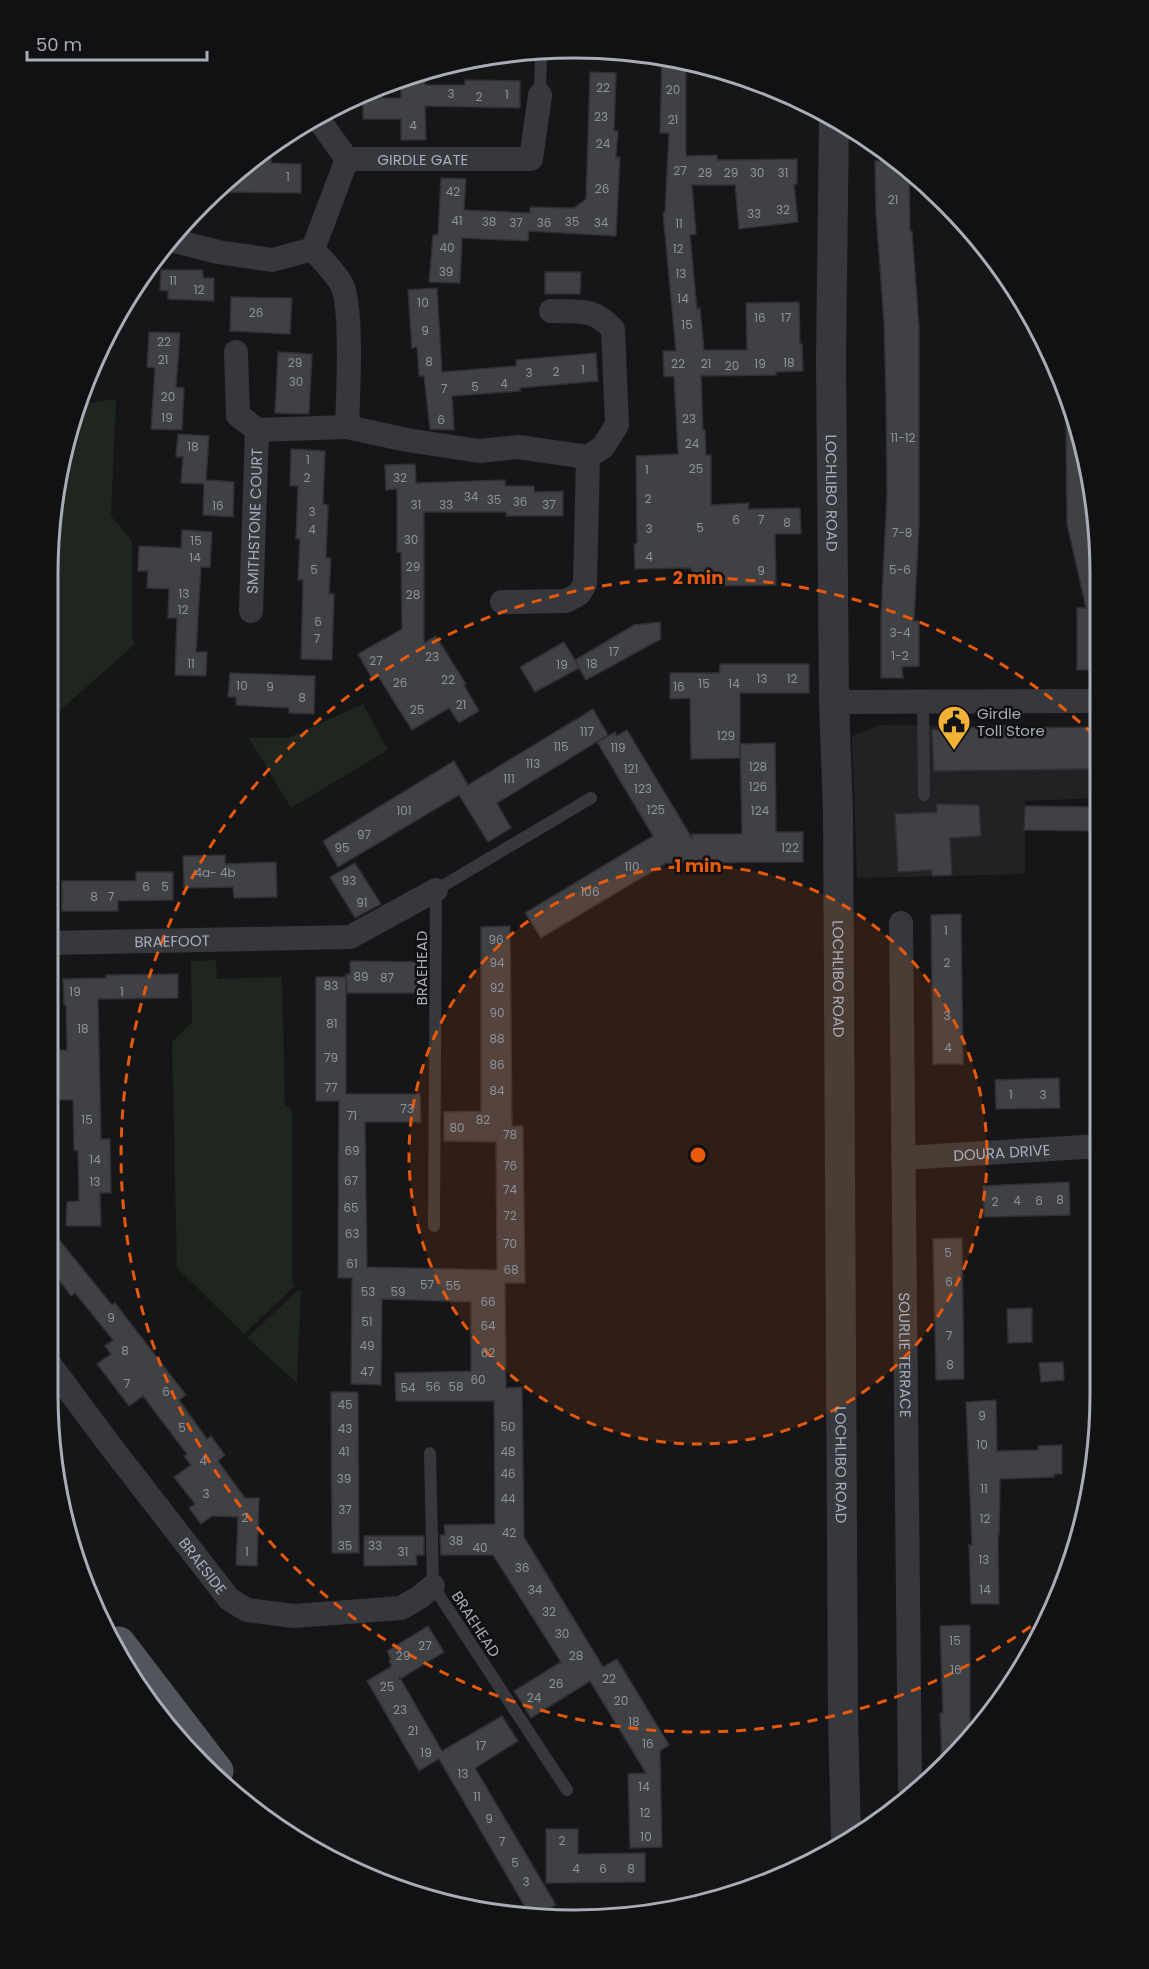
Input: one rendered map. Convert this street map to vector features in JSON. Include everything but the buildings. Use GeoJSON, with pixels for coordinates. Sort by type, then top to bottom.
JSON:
{"type":"FeatureCollection","features":[{"type":"Feature","properties":{"kind":"main road"},"geometry":{"type":"LineString","coordinates":[[138,1669],[195,1743]]}},
{"type":"Feature","properties":{"kind":"street","name":"GIRDLE GATE"},"geometry":{"type":"LineString","coordinates":[[347,159],[531,159],[540,95]]}},
{"type":"Feature","properties":{"kind":"street"},"geometry":{"type":"LineString","coordinates":[[313,249],[347,159],[322,125]]}},
{"type":"Feature","properties":{"kind":"street","name":"LOCHLIBO ROAD"},"geometry":{"type":"LineString","coordinates":[[834,129],[831,359],[834,702],[838,812],[842,1707],[846,1833]]}},
{"type":"Feature","properties":{"kind":"street"},"geometry":{"type":"LineString","coordinates":[[180,242],[218,252],[272,260],[313,249]]}},
{"type":"Feature","properties":{"kind":"street"},"geometry":{"type":"LineString","coordinates":[[313,249],[342,285],[347,312],[346,427]]}},
{"type":"Feature","properties":{"kind":"street"},"geometry":{"type":"LineString","coordinates":[[502,602],[566,601],[579,594],[585,584],[588,457],[603,447],[618,425],[613,329],[603,318],[592,312],[551,311]]}},
{"type":"Feature","properties":{"kind":"street","name":"SMITHSTONE COURT"},"geometry":{"type":"LineString","coordinates":[[236,352],[238,415],[257,430],[346,427],[407,441],[479,451],[518,447],[588,457]]}},
{"type":"Feature","properties":{"kind":"street","name":"SMITHSTONE COURT"},"geometry":{"type":"LineString","coordinates":[[251,611],[257,430]]}},
{"type":"Feature","properties":{"kind":"street"},"geometry":{"type":"LineString","coordinates":[[834,702],[1090,701]]}},
{"type":"Feature","properties":{"kind":"street","name":"BRAEFOOT"},"geometry":{"type":"LineString","coordinates":[[58,943],[350,938],[436,890]]}},
{"type":"Feature","properties":{"kind":"street","name":"SOURLIE TERRACE"},"geometry":{"type":"LineString","coordinates":[[901,923],[910,1786]]}},
{"type":"Feature","properties":{"kind":"street","name":"DOURA DRIVE"},"geometry":{"type":"LineString","coordinates":[[903,1158],[1090,1147]]}},
{"type":"Feature","properties":{"kind":"street","name":"BRAESIDE"},"geometry":{"type":"LineString","coordinates":[[58,1375],[229,1599],[247,1610],[294,1616],[401,1608],[433,1586]]}},
{"type":"Feature","properties":{"kind":"lane"},"geometry":{"type":"LineString","coordinates":[[540,95],[541,60]]}},
{"type":"Feature","properties":{"kind":"lane"},"geometry":{"type":"LineString","coordinates":[[923,702],[924,795]]}},
{"type":"Feature","properties":{"kind":"lane"},"geometry":{"type":"LineString","coordinates":[[436,890],[591,798]]}},
{"type":"Feature","properties":{"kind":"lane","name":"BRAEHEAD"},"geometry":{"type":"LineString","coordinates":[[434,1226],[436,890]]}},
{"type":"Feature","properties":{"kind":"lane","name":"BRAEHEAD"},"geometry":{"type":"LineString","coordinates":[[430,1453],[433,1586],[567,1790]]}},
{"type":"Feature","properties":{"kind":"shaded area"},"geometry":{"type":"Polygon","coordinates":[[[116,399],[111,516],[132,541],[132,637],[135,644],[58,712],[58,574],[63,507],[76,441],[88,403],[116,399]]]}},
{"type":"Feature","properties":{"kind":"shaded area"},"geometry":{"type":"Polygon","coordinates":[[[363,704],[388,750],[291,808],[249,738],[288,738],[363,704]]]}},
{"type":"Feature","properties":{"kind":"shaded area"},"geometry":{"type":"Polygon","coordinates":[[[880,725],[1090,727],[1090,798],[1025,801],[1025,874],[857,878],[852,736],[880,725]]]}},
{"type":"Feature","properties":{"kind":"shaded area"},"geometry":{"type":"Polygon","coordinates":[[[216,960],[217,979],[282,977],[285,1104],[292,1111],[292,1282],[295,1286],[244,1334],[177,1268],[172,1042],[192,1022],[191,961],[216,960]]]}},
{"type":"Feature","properties":{"kind":"shaded area"},"geometry":{"type":"Polygon","coordinates":[[[298,1290],[301,1292],[297,1383],[247,1338],[298,1290]]]}},
{"type":"Feature","properties":{"kind":"place","name":"Girdle Toll Store"},"geometry":{"type":"Point","coordinates":[954,751]}}]}
